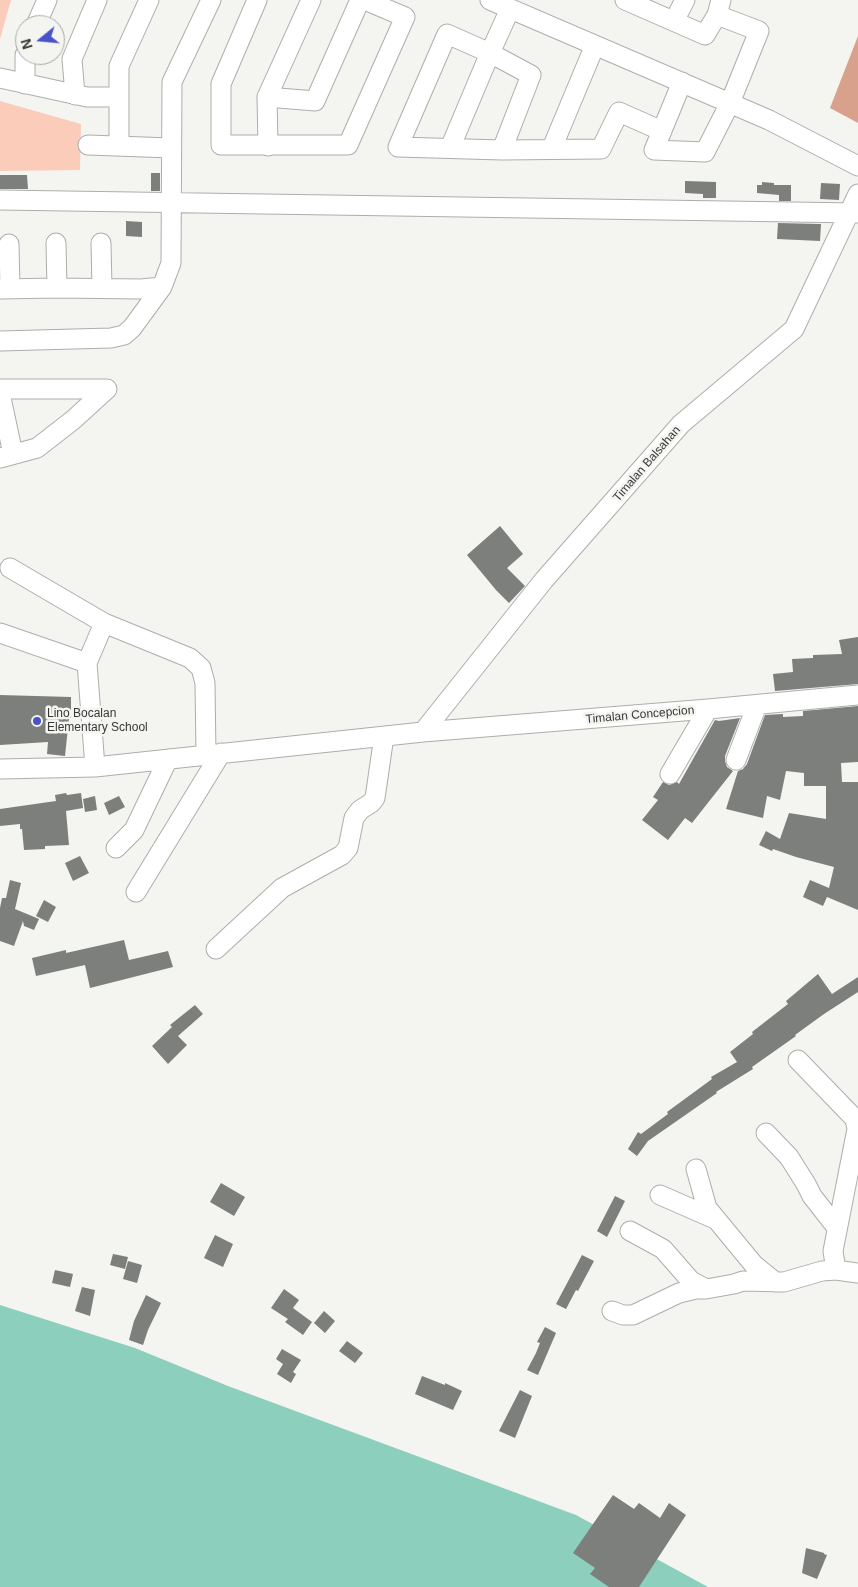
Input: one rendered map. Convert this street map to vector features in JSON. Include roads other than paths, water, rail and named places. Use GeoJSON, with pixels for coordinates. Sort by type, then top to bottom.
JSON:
{"type":"FeatureCollection","features":[{"type":"Feature","properties":{"kind":"street"},"geometry":{"type":"LineString","coordinates":[[40,15],[47,0]]}},
{"type":"Feature","properties":{"kind":"street"},"geometry":{"type":"LineString","coordinates":[[75,94],[72,59],[97,0]]}},
{"type":"Feature","properties":{"kind":"street"},"geometry":{"type":"LineString","coordinates":[[119,145],[120,66],[150,0]]}},
{"type":"Feature","properties":{"kind":"street"},"geometry":{"type":"LineString","coordinates":[[0,341],[111,338],[124,335],[132,328],[162,287],[171,263],[172,82],[211,0]]}},
{"type":"Feature","properties":{"kind":"street"},"geometry":{"type":"LineString","coordinates":[[257,0],[221,84],[221,145],[348,145],[405,17],[365,0]]}},
{"type":"Feature","properties":{"kind":"street"},"geometry":{"type":"LineString","coordinates":[[268,146],[267,98],[311,0]]}},
{"type":"Feature","properties":{"kind":"street"},"geometry":{"type":"LineString","coordinates":[[267,98],[315,101],[360,0]]}},
{"type":"Feature","properties":{"kind":"street"},"geometry":{"type":"LineString","coordinates":[[490,0],[769,120],[858,166]]}},
{"type":"Feature","properties":{"kind":"street"},"geometry":{"type":"LineString","coordinates":[[674,21],[685,0]]}},
{"type":"Feature","properties":{"kind":"street"},"geometry":{"type":"LineString","coordinates":[[630,1],[705,35],[719,7],[759,31],[730,103],[705,152],[654,150],[682,82]]}},
{"type":"Feature","properties":{"kind":"street"},"geometry":{"type":"LineString","coordinates":[[450,148],[510,9]]}},
{"type":"Feature","properties":{"kind":"street"},"geometry":{"type":"LineString","coordinates":[[502,150],[531,75],[490,53],[447,34],[398,147],[502,150],[601,149],[619,112],[662,131]]}},
{"type":"Feature","properties":{"kind":"street"},"geometry":{"type":"LineString","coordinates":[[552,148],[595,45]]}},
{"type":"Feature","properties":{"kind":"street"},"geometry":{"type":"LineString","coordinates":[[25,65],[25,84]]}},
{"type":"Feature","properties":{"kind":"street"},"geometry":{"type":"LineString","coordinates":[[0,78],[87,97],[119,97]]}},
{"type":"Feature","properties":{"kind":"street"},"geometry":{"type":"LineString","coordinates":[[88,145],[171,148]]}},
{"type":"Feature","properties":{"kind":"street","name":"Timalan Balsahan"},"geometry":{"type":"LineString","coordinates":[[423,732],[544,580],[681,424],[794,329],[854,213],[858,194]]}},
{"type":"Feature","properties":{"kind":"street"},"geometry":{"type":"LineString","coordinates":[[0,200],[171,201],[854,213]]}},
{"type":"Feature","properties":{"kind":"street"},"geometry":{"type":"LineString","coordinates":[[56,243],[57,288]]}},
{"type":"Feature","properties":{"kind":"street"},"geometry":{"type":"LineString","coordinates":[[101,243],[102,288]]}},
{"type":"Feature","properties":{"kind":"street"},"geometry":{"type":"LineString","coordinates":[[9,244],[5,289],[141,289],[162,287]]}},
{"type":"Feature","properties":{"kind":"street"},"geometry":{"type":"LineString","coordinates":[[0,389],[107,389],[73,420],[37,448],[6,456],[0,394]]}},
{"type":"Feature","properties":{"kind":"street"},"geometry":{"type":"LineString","coordinates":[[10,568],[104,623],[190,658],[201,668],[205,683],[213,754],[136,892]]}},
{"type":"Feature","properties":{"kind":"street"},"geometry":{"type":"LineString","coordinates":[[96,767],[87,663],[104,623]]}},
{"type":"Feature","properties":{"kind":"street"},"geometry":{"type":"LineString","coordinates":[[0,633],[87,663]]}},
{"type":"Feature","properties":{"kind":"street","name":"Timalan Concepcion"},"geometry":{"type":"LineString","coordinates":[[0,769],[96,767],[423,732],[858,695]]}},
{"type":"Feature","properties":{"kind":"street"},"geometry":{"type":"LineString","coordinates":[[736,760],[757,705]]}},
{"type":"Feature","properties":{"kind":"street"},"geometry":{"type":"LineString","coordinates":[[670,774],[708,709]]}},
{"type":"Feature","properties":{"kind":"street"},"geometry":{"type":"LineString","coordinates":[[216,949],[282,888],[342,854],[348,848],[354,818],[360,810],[375,798],[384,736]]}},
{"type":"Feature","properties":{"kind":"street"},"geometry":{"type":"LineString","coordinates":[[116,848],[134,830],[168,758]]}},
{"type":"Feature","properties":{"kind":"street"},"geometry":{"type":"LineString","coordinates":[[798,1060],[855,1119],[858,1129],[833,1251],[836,1270]]}},
{"type":"Feature","properties":{"kind":"street"},"geometry":{"type":"LineString","coordinates":[[766,1134],[789,1156],[812,1196],[837,1228]]}},
{"type":"Feature","properties":{"kind":"street"},"geometry":{"type":"LineString","coordinates":[[696,1168],[705,1203],[715,1219],[754,1265],[775,1282]]}},
{"type":"Feature","properties":{"kind":"street"},"geometry":{"type":"LineString","coordinates":[[660,1195],[715,1219]]}},
{"type":"Feature","properties":{"kind":"street"},"geometry":{"type":"LineString","coordinates":[[630,1231],[663,1249],[692,1281],[706,1289]]}},
{"type":"Feature","properties":{"kind":"street"},"geometry":{"type":"LineString","coordinates":[[612,1311],[623,1315],[633,1315],[679,1293],[743,1281],[784,1282],[822,1271],[858,1272]]}},
{"type":"Feature","properties":{"kind":"place","name":"Lino Bocalan Elementary School"},"geometry":{"type":"Point","coordinates":[37,721]}}]}
